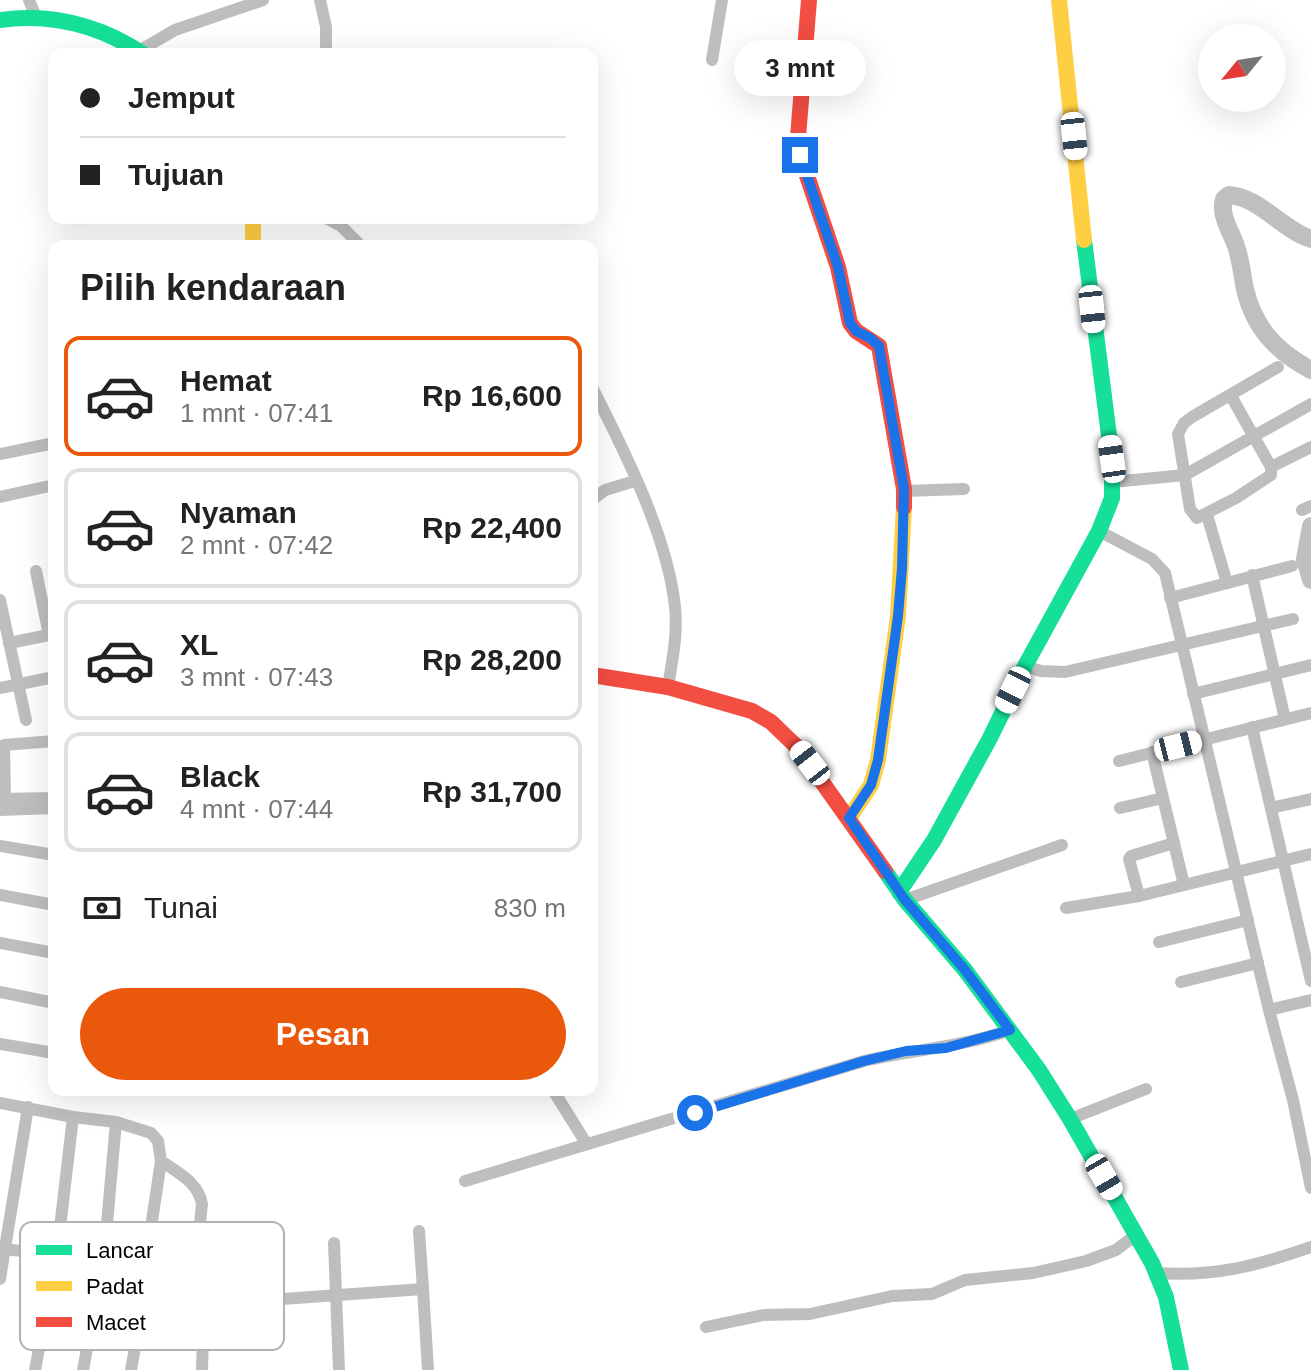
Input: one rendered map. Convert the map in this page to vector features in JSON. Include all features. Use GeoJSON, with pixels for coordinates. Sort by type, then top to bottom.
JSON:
{"type":"FeatureCollection","features":[{"type":"Feature","properties":{"kind":"street"},"geometry":{"type":"LineString","coordinates":[[29,0],[36,17]]}},
{"type":"Feature","properties":{"kind":"street"},"geometry":{"type":"LineString","coordinates":[[320,0],[326,27],[326,48]]}},
{"type":"Feature","properties":{"kind":"street"},"geometry":{"type":"LineString","coordinates":[[712,60],[722,0]]}},
{"type":"Feature","properties":{"kind":"street"},"geometry":{"type":"LineString","coordinates":[[809,0],[798,137],[800,155],[838,267],[850,323],[856,331],[879,346],[904,491],[898,616],[878,760],[871,785],[849,818]]}},
{"type":"Feature","properties":{"kind":"street"},"geometry":{"type":"LineString","coordinates":[[902,896],[990,738],[1025,666],[1099,531],[1112,498],[1113,482],[1059,0]]}},
{"type":"Feature","properties":{"kind":"street"},"geometry":{"type":"LineString","coordinates":[[147,48],[175,30],[255,2]]}},
{"type":"Feature","properties":{"kind":"street"},"geometry":{"type":"LineString","coordinates":[[0,20],[36,17],[69,22],[105,33],[133,48]]}},
{"type":"Feature","properties":{"kind":"street"},"geometry":{"type":"LineString","coordinates":[[344,224],[356,240]]}},
{"type":"Feature","properties":{"kind":"street"},"geometry":{"type":"LineString","coordinates":[[1231,396],[1271,467],[1269,478],[1200,519],[1192,513],[1178,434],[1180,427],[1278,367]]}},
{"type":"Feature","properties":{"kind":"street"},"geometry":{"type":"LineString","coordinates":[[598,400],[660,545],[675,607],[676,637],[668,687]]}},
{"type":"Feature","properties":{"kind":"street"},"geometry":{"type":"LineString","coordinates":[[1113,482],[1185,475],[1311,404]]}},
{"type":"Feature","properties":{"kind":"street"},"geometry":{"type":"LineString","coordinates":[[0,454],[48,444]]}},
{"type":"Feature","properties":{"kind":"street"},"geometry":{"type":"LineString","coordinates":[[1271,467],[1311,447]]}},
{"type":"Feature","properties":{"kind":"street"},"geometry":{"type":"LineString","coordinates":[[598,495],[605,490],[635,481]]}},
{"type":"Feature","properties":{"kind":"street"},"geometry":{"type":"LineString","coordinates":[[0,497],[48,486]]}},
{"type":"Feature","properties":{"kind":"street"},"geometry":{"type":"LineString","coordinates":[[904,491],[964,489]]}},
{"type":"Feature","properties":{"kind":"street"},"geometry":{"type":"LineString","coordinates":[[1207,515],[1227,583]]}},
{"type":"Feature","properties":{"kind":"street"},"geometry":{"type":"LineString","coordinates":[[1099,531],[1142,552],[1160,565],[1165,573],[1293,1100],[1311,1188]]}},
{"type":"Feature","properties":{"kind":"street"},"geometry":{"type":"LineString","coordinates":[[1170,598],[1292,566]]}},
{"type":"Feature","properties":{"kind":"street"},"geometry":{"type":"LineString","coordinates":[[36,571],[48,619]]}},
{"type":"Feature","properties":{"kind":"street"},"geometry":{"type":"LineString","coordinates":[[1252,575],[1285,719]]}},
{"type":"Feature","properties":{"kind":"street"},"geometry":{"type":"LineString","coordinates":[[0,600],[26,720]]}},
{"type":"Feature","properties":{"kind":"street"},"geometry":{"type":"LineString","coordinates":[[1025,666],[1041,671],[1065,672],[1293,619]]}},
{"type":"Feature","properties":{"kind":"street"},"geometry":{"type":"LineString","coordinates":[[9,643],[48,636]]}},
{"type":"Feature","properties":{"kind":"street"},"geometry":{"type":"LineString","coordinates":[[1193,694],[1311,665]]}},
{"type":"Feature","properties":{"kind":"street"},"geometry":{"type":"LineString","coordinates":[[598,676],[668,687],[752,711],[771,722],[798,748],[902,896],[965,970],[1004,1032],[1039,1070],[1070,1119],[1134,1240],[1156,1273],[1166,1297],[1181,1370]]}},
{"type":"Feature","properties":{"kind":"street"},"geometry":{"type":"LineString","coordinates":[[0,688],[48,678]]}},
{"type":"Feature","properties":{"kind":"street"},"geometry":{"type":"LineString","coordinates":[[1119,761],[1311,713]]}},
{"type":"Feature","properties":{"kind":"street"},"geometry":{"type":"LineString","coordinates":[[1252,727],[1311,981]]}},
{"type":"Feature","properties":{"kind":"street"},"geometry":{"type":"LineString","coordinates":[[2,802],[4,745],[48,741]]}},
{"type":"Feature","properties":{"kind":"street"},"geometry":{"type":"LineString","coordinates":[[1152,752],[1184,885]]}},
{"type":"Feature","properties":{"kind":"street"},"geometry":{"type":"LineString","coordinates":[[2,802],[48,798]]}},
{"type":"Feature","properties":{"kind":"street"},"geometry":{"type":"LineString","coordinates":[[1120,808],[1163,798]]}},
{"type":"Feature","properties":{"kind":"street"},"geometry":{"type":"LineString","coordinates":[[1271,808],[1311,799]]}},
{"type":"Feature","properties":{"kind":"street"},"geometry":{"type":"LineString","coordinates":[[2,802],[48,807]]}},
{"type":"Feature","properties":{"kind":"street"},"geometry":{"type":"LineString","coordinates":[[1139,896],[1129,859],[1174,843]]}},
{"type":"Feature","properties":{"kind":"street"},"geometry":{"type":"LineString","coordinates":[[902,896],[1062,845]]}},
{"type":"Feature","properties":{"kind":"street"},"geometry":{"type":"LineString","coordinates":[[0,846],[48,854]]}},
{"type":"Feature","properties":{"kind":"street"},"geometry":{"type":"LineString","coordinates":[[1066,908],[1139,896],[1311,854]]}},
{"type":"Feature","properties":{"kind":"street"},"geometry":{"type":"LineString","coordinates":[[0,895],[48,904]]}},
{"type":"Feature","properties":{"kind":"street"},"geometry":{"type":"LineString","coordinates":[[1159,942],[1248,920]]}},
{"type":"Feature","properties":{"kind":"street"},"geometry":{"type":"LineString","coordinates":[[0,943],[48,952]]}},
{"type":"Feature","properties":{"kind":"street"},"geometry":{"type":"LineString","coordinates":[[1181,982],[1258,963]]}},
{"type":"Feature","properties":{"kind":"street"},"geometry":{"type":"LineString","coordinates":[[0,992],[48,1002]]}},
{"type":"Feature","properties":{"kind":"street"},"geometry":{"type":"LineString","coordinates":[[1269,1010],[1311,1000]]}},
{"type":"Feature","properties":{"kind":"street"},"geometry":{"type":"LineString","coordinates":[[465,1181],[864,1061],[906,1051],[946,1048],[1004,1032]]}},
{"type":"Feature","properties":{"kind":"street"},"geometry":{"type":"LineString","coordinates":[[0,1044],[48,1052]]}},
{"type":"Feature","properties":{"kind":"street"},"geometry":{"type":"LineString","coordinates":[[1070,1119],[1146,1089]]}},
{"type":"Feature","properties":{"kind":"street"},"geometry":{"type":"LineString","coordinates":[[557,1096],[586,1143]]}},
{"type":"Feature","properties":{"kind":"street"},"geometry":{"type":"LineString","coordinates":[[0,1103],[116,1122],[151,1133],[158,1141],[161,1161],[152,1222]]}},
{"type":"Feature","properties":{"kind":"street"},"geometry":{"type":"LineString","coordinates":[[0,1279],[2,1249],[28,1107]]}},
{"type":"Feature","properties":{"kind":"street"},"geometry":{"type":"LineString","coordinates":[[61,1222],[73,1117]]}},
{"type":"Feature","properties":{"kind":"street"},"geometry":{"type":"LineString","coordinates":[[107,1222],[116,1122]]}},
{"type":"Feature","properties":{"kind":"street"},"geometry":{"type":"LineString","coordinates":[[161,1161],[184,1176],[201,1197],[199,1222]]}},
{"type":"Feature","properties":{"kind":"street"},"geometry":{"type":"LineString","coordinates":[[419,1231],[428,1370]]}},
{"type":"Feature","properties":{"kind":"street"},"geometry":{"type":"LineString","coordinates":[[706,1327],[763,1315],[810,1314],[892,1296],[932,1294],[965,1280],[1033,1273],[1086,1261],[1134,1240]]}},
{"type":"Feature","properties":{"kind":"street"},"geometry":{"type":"LineString","coordinates":[[334,1243],[339,1370]]}},
{"type":"Feature","properties":{"kind":"street"},"geometry":{"type":"LineString","coordinates":[[1156,1273],[1227,1272],[1268,1263],[1311,1247]]}},
{"type":"Feature","properties":{"kind":"street"},"geometry":{"type":"LineString","coordinates":[[284,1301],[423,1289]]}},
{"type":"Feature","properties":{"kind":"street"},"geometry":{"type":"LineString","coordinates":[[35,1370],[39,1350]]}},
{"type":"Feature","properties":{"kind":"street"},"geometry":{"type":"LineString","coordinates":[[83,1370],[87,1350]]}},
{"type":"Feature","properties":{"kind":"street"},"geometry":{"type":"LineString","coordinates":[[131,1370],[135,1350]]}},
{"type":"Feature","properties":{"kind":"street"},"geometry":{"type":"LineString","coordinates":[[202,1370],[203,1350]]}},
{"type":"Feature","properties":{"kind":"waterway"},"geometry":{"type":"LineString","coordinates":[[1311,239],[1290,229],[1251,201],[1229,195],[1224,199],[1224,217],[1238,251],[1254,316],[1278,347],[1311,370]]}},
{"type":"Feature","properties":{"kind":"waterway"},"geometry":{"type":"LineString","coordinates":[[1311,526],[1305,559],[1311,580]]}},
{"type":"Feature","properties":{"kind":"traffic: fast"},"geometry":{"type":"LineString","coordinates":[[0,20],[56,20],[109,35],[133,48]]}},
{"type":"Feature","properties":{"kind":"traffic: fast"},"geometry":{"type":"LineString","coordinates":[[899,892],[934,840],[990,738],[1025,666],[1099,531],[1112,498],[1112,459],[1084,240]]}},
{"type":"Feature","properties":{"kind":"traffic: fast"},"geometry":{"type":"LineString","coordinates":[[885,871],[905,900],[965,970],[1039,1070],[1070,1119],[1152,1263],[1166,1297],[1181,1370]]}},
{"type":"Feature","properties":{"kind":"traffic: slow"},"geometry":{"type":"LineString","coordinates":[[1059,0],[1084,240]]}},
{"type":"Feature","properties":{"kind":"traffic: slow"},"geometry":{"type":"LineString","coordinates":[[253,224],[253,240]]}},
{"type":"Feature","properties":{"kind":"traffic: slow"},"geometry":{"type":"LineString","coordinates":[[849,818],[871,785],[878,760],[898,616],[904,507]]}},
{"type":"Feature","properties":{"kind":"traffic: jam"},"geometry":{"type":"LineString","coordinates":[[809,0],[798,137],[800,155],[838,267],[850,323],[856,331],[879,346],[904,489],[904,507]]}},
{"type":"Feature","properties":{"kind":"traffic: jam"},"geometry":{"type":"LineString","coordinates":[[598,676],[668,687],[752,711],[771,722],[798,748],[885,871]]}},
{"type":"Feature","properties":{"kind":"route"},"geometry":{"type":"LineString","coordinates":[[695,1113],[864,1061],[906,1051],[946,1048],[1010,1030],[965,970],[905,900],[849,818],[865,797],[878,760],[898,616],[904,489],[879,346],[856,331],[850,323],[838,267],[800,155]]}}]}
